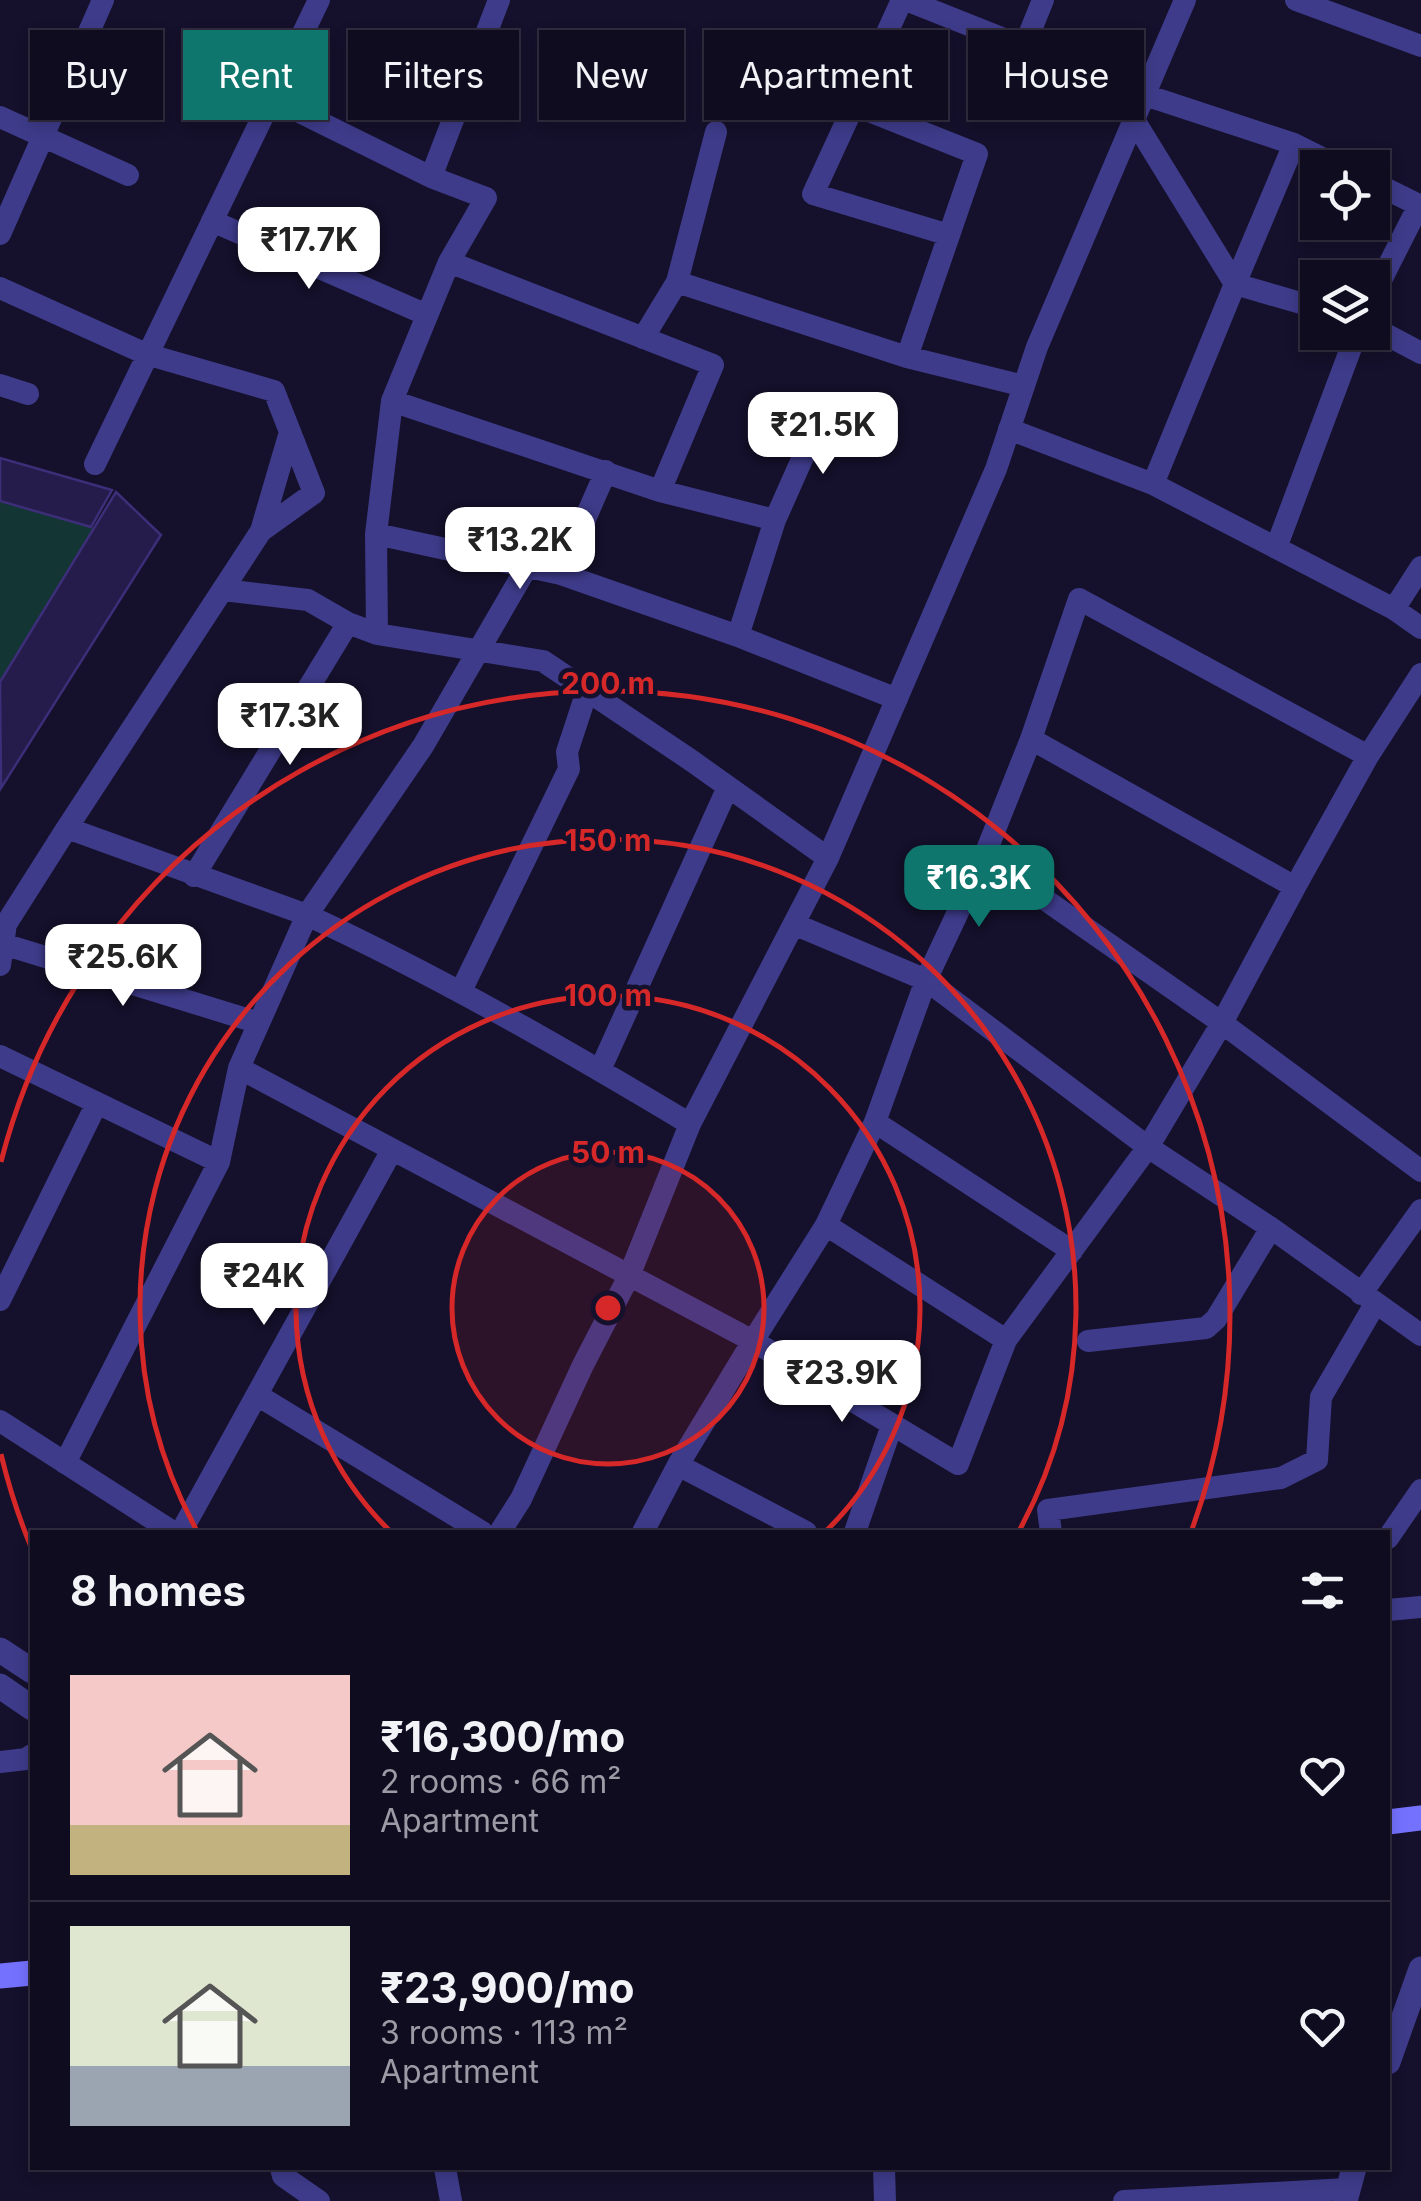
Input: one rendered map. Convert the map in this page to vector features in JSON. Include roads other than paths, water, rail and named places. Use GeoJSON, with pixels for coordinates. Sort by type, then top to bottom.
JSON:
{"type":"FeatureCollection","features":[{"type":"Feature","properties":{"kind":"main road"},"geometry":{"type":"LineString","coordinates":[[1390,1822],[1421,1818]]}},
{"type":"Feature","properties":{"kind":"main road"},"geometry":{"type":"LineString","coordinates":[[0,1976],[30,1973]]}},
{"type":"Feature","properties":{"kind":"street"},"geometry":{"type":"LineString","coordinates":[[0,234],[103,0]]}},
{"type":"Feature","properties":{"kind":"street"},"geometry":{"type":"LineString","coordinates":[[305,30],[319,0]]}},
{"type":"Feature","properties":{"kind":"street"},"geometry":{"type":"LineString","coordinates":[[431,177],[499,0]]}},
{"type":"Feature","properties":{"kind":"street"},"geometry":{"type":"LineString","coordinates":[[890,30],[904,0],[982,30]]}},
{"type":"Feature","properties":{"kind":"street"},"geometry":{"type":"LineString","coordinates":[[1030,30],[1042,0]]}},
{"type":"Feature","properties":{"kind":"street"},"geometry":{"type":"LineString","coordinates":[[1185,0],[1145,94],[1306,150]]}},
{"type":"Feature","properties":{"kind":"street"},"geometry":{"type":"LineString","coordinates":[[1296,0],[1358,10],[1421,46]]}},
{"type":"Feature","properties":{"kind":"street"},"geometry":{"type":"LineString","coordinates":[[0,117],[128,175]]}},
{"type":"Feature","properties":{"kind":"street"},"geometry":{"type":"LineString","coordinates":[[95,464],[262,120]]}},
{"type":"Feature","properties":{"kind":"street"},"geometry":{"type":"LineString","coordinates":[[316,120],[431,177],[486,198],[448,262],[392,401],[376,534],[377,634]]}},
{"type":"Feature","properties":{"kind":"street"},"geometry":{"type":"LineString","coordinates":[[847,120],[813,194],[948,235]]}},
{"type":"Feature","properties":{"kind":"street"},"geometry":{"type":"LineString","coordinates":[[892,120],[977,154],[907,357]]}},
{"type":"Feature","properties":{"kind":"street"},"geometry":{"type":"LineString","coordinates":[[1134,120],[1235,284],[1300,303]]}},
{"type":"Feature","properties":{"kind":"street"},"geometry":{"type":"LineString","coordinates":[[501,1530],[521,1499],[629,1276],[690,1124],[828,858],[996,469],[1037,347],[1134,120]]}},
{"type":"Feature","properties":{"kind":"street"},"geometry":{"type":"LineString","coordinates":[[643,338],[676,282],[716,132]]}},
{"type":"Feature","properties":{"kind":"street"},"geometry":{"type":"LineString","coordinates":[[1153,484],[1294,144]]}},
{"type":"Feature","properties":{"kind":"street"},"geometry":{"type":"LineString","coordinates":[[1390,191],[1420,205],[1390,263]]}},
{"type":"Feature","properties":{"kind":"street"},"geometry":{"type":"LineString","coordinates":[[212,221],[427,315]]}},
{"type":"Feature","properties":{"kind":"street"},"geometry":{"type":"LineString","coordinates":[[448,262],[712,364],[660,491]]}},
{"type":"Feature","properties":{"kind":"street"},"geometry":{"type":"LineString","coordinates":[[676,282],[907,357],[1024,386]]}},
{"type":"Feature","properties":{"kind":"street"},"geometry":{"type":"LineString","coordinates":[[0,288],[146,354],[274,391],[314,494],[261,531]]}},
{"type":"Feature","properties":{"kind":"street"},"geometry":{"type":"LineString","coordinates":[[1390,336],[1421,353]]}},
{"type":"Feature","properties":{"kind":"street"},"geometry":{"type":"LineString","coordinates":[[1276,548],[1350,350]]}},
{"type":"Feature","properties":{"kind":"street"},"geometry":{"type":"LineString","coordinates":[[0,385],[28,394]]}},
{"type":"Feature","properties":{"kind":"street"},"geometry":{"type":"LineString","coordinates":[[392,401],[660,491],[775,520]]}},
{"type":"Feature","properties":{"kind":"street"},"geometry":{"type":"LineString","coordinates":[[738,636],[775,520],[823,412]]}},
{"type":"Feature","properties":{"kind":"street"},"geometry":{"type":"LineString","coordinates":[[1009,430],[1153,484],[1394,609],[1421,628]]}},
{"type":"Feature","properties":{"kind":"street"},"geometry":{"type":"LineString","coordinates":[[259,1023],[2,955],[6,924],[261,531],[290,432]]}},
{"type":"Feature","properties":{"kind":"street"},"geometry":{"type":"LineString","coordinates":[[561,574],[606,471]]}},
{"type":"Feature","properties":{"kind":"street"},"geometry":{"type":"LineString","coordinates":[[376,534],[561,574],[738,636],[897,699]]}},
{"type":"Feature","properties":{"kind":"street"},"geometry":{"type":"LineString","coordinates":[[65,1463],[218,1162],[239,1068],[308,915],[423,746],[527,567]]}},
{"type":"Feature","properties":{"kind":"street"},"geometry":{"type":"LineString","coordinates":[[1394,609],[1421,568]]}},
{"type":"Feature","properties":{"kind":"street"},"geometry":{"type":"LineString","coordinates":[[223,590],[308,600],[377,634],[543,661],[828,858]]}},
{"type":"Feature","properties":{"kind":"street"},"geometry":{"type":"LineString","coordinates":[[644,1530],[678,1464],[826,1225],[876,1122],[926,980],[984,857],[1031,740],[1079,599],[1368,756]]}},
{"type":"Feature","properties":{"kind":"street"},"geometry":{"type":"LineString","coordinates":[[194,876],[348,623]]}},
{"type":"Feature","properties":{"kind":"street"},"geometry":{"type":"LineString","coordinates":[[239,1068],[753,1342],[958,1464],[1006,1340],[1148,1147],[1222,1023],[1368,756],[1421,674]]}},
{"type":"Feature","properties":{"kind":"street"},"geometry":{"type":"LineString","coordinates":[[461,991],[569,769],[566,752],[587,691]]}},
{"type":"Feature","properties":{"kind":"street"},"geometry":{"type":"LineString","coordinates":[[1031,740],[1295,887]]}},
{"type":"Feature","properties":{"kind":"street"},"geometry":{"type":"LineString","coordinates":[[600,1070],[728,787]]}},
{"type":"Feature","properties":{"kind":"street"},"geometry":{"type":"LineString","coordinates":[[67,828],[308,915],[461,991],[690,1124]]}},
{"type":"Feature","properties":{"kind":"street"},"geometry":{"type":"LineString","coordinates":[[984,857],[1222,1023],[1421,1171]]}},
{"type":"Feature","properties":{"kind":"street"},"geometry":{"type":"LineString","coordinates":[[794,924],[926,980],[1148,1147],[1421,1336]]}},
{"type":"Feature","properties":{"kind":"street"},"geometry":{"type":"LineString","coordinates":[[0,1056],[218,1162]]}},
{"type":"Feature","properties":{"kind":"street"},"geometry":{"type":"LineString","coordinates":[[0,1300],[97,1103]]}},
{"type":"Feature","properties":{"kind":"street"},"geometry":{"type":"LineString","coordinates":[[876,1122],[1072,1251]]}},
{"type":"Feature","properties":{"kind":"street"},"geometry":{"type":"LineString","coordinates":[[182,1530],[392,1150]]}},
{"type":"Feature","properties":{"kind":"street"},"geometry":{"type":"LineString","coordinates":[[1051,1530],[1048,1510],[1281,1478],[1317,1460],[1321,1397],[1368,1299],[1421,1210]]}},
{"type":"Feature","properties":{"kind":"street"},"geometry":{"type":"LineString","coordinates":[[826,1225],[1006,1340]]}},
{"type":"Feature","properties":{"kind":"street"},"geometry":{"type":"LineString","coordinates":[[1088,1341],[1206,1328],[1216,1319],[1270,1228]]}},
{"type":"Feature","properties":{"kind":"street"},"geometry":{"type":"LineString","coordinates":[[257,1395],[479,1530]]}},
{"type":"Feature","properties":{"kind":"street"},"geometry":{"type":"LineString","coordinates":[[0,1421],[169,1530]]}},
{"type":"Feature","properties":{"kind":"street"},"geometry":{"type":"LineString","coordinates":[[855,1530],[892,1425]]}},
{"type":"Feature","properties":{"kind":"street"},"geometry":{"type":"LineString","coordinates":[[678,1464],[802,1530]]}},
{"type":"Feature","properties":{"kind":"street"},"geometry":{"type":"LineString","coordinates":[[1390,1535],[1421,1490]]}},
{"type":"Feature","properties":{"kind":"street"},"geometry":{"type":"LineString","coordinates":[[1390,1610],[1421,1607]]}},
{"type":"Feature","properties":{"kind":"street"},"geometry":{"type":"LineString","coordinates":[[0,1650],[30,1670]]}},
{"type":"Feature","properties":{"kind":"street"},"geometry":{"type":"LineString","coordinates":[[0,1686],[30,1707]]}},
{"type":"Feature","properties":{"kind":"street"},"geometry":{"type":"LineString","coordinates":[[0,1762],[30,1756]]}},
{"type":"Feature","properties":{"kind":"street"},"geometry":{"type":"LineString","coordinates":[[1394,2025],[1421,1970]]}},
{"type":"Feature","properties":{"kind":"street"},"geometry":{"type":"LineString","coordinates":[[282,2170],[283,2176],[318,2201]]}},
{"type":"Feature","properties":{"kind":"street"},"geometry":{"type":"LineString","coordinates":[[445,2170],[452,2201]]}},
{"type":"Feature","properties":{"kind":"street"},"geometry":{"type":"LineString","coordinates":[[884,2170],[885,2201]]}},
{"type":"Feature","properties":{"kind":"street"},"geometry":{"type":"LineString","coordinates":[[1124,2201],[1348,2186]]}}]}
